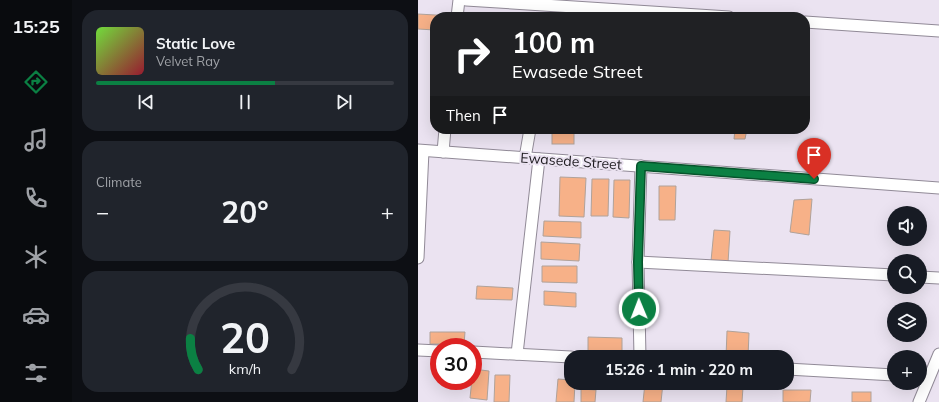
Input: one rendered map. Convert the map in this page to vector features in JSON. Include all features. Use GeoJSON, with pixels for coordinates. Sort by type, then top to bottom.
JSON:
{"type":"FeatureCollection","features":[{"type":"Feature","properties":{"kind":"street"},"geometry":{"type":"LineString","coordinates":[[458,12],[459,0]]}},
{"type":"Feature","properties":{"kind":"street"},"geometry":{"type":"LineString","coordinates":[[466,0],[654,12]]}},
{"type":"Feature","properties":{"kind":"street"},"geometry":{"type":"LineString","coordinates":[[810,22],[939,31]]}},
{"type":"Feature","properties":{"kind":"street"},"geometry":{"type":"LineString","coordinates":[[443,152],[445,134]]}},
{"type":"Feature","properties":{"kind":"street"},"geometry":{"type":"LineString","coordinates":[[525,158],[529,134]]}},
{"type":"Feature","properties":{"kind":"street"},"geometry":{"type":"LineString","coordinates":[[418,258],[421,151]]}},
{"type":"Feature","properties":{"kind":"street","name":"Ewasede Street"},"geometry":{"type":"LineString","coordinates":[[421,151],[939,188]]}},
{"type":"Feature","properties":{"kind":"street"},"geometry":{"type":"LineString","coordinates":[[517,354],[539,159]]}},
{"type":"Feature","properties":{"kind":"street"},"geometry":{"type":"LineString","coordinates":[[640,350],[638,262],[641,166]]}},
{"type":"Feature","properties":{"kind":"street"},"geometry":{"type":"LineString","coordinates":[[638,262],[887,276]]}},
{"type":"Feature","properties":{"kind":"street"},"geometry":{"type":"LineString","coordinates":[[927,277],[939,278]]}},
{"type":"Feature","properties":{"kind":"street"},"geometry":{"type":"LineString","coordinates":[[418,350],[430,351]]}},
{"type":"Feature","properties":{"kind":"street"},"geometry":{"type":"LineString","coordinates":[[482,352],[564,357]]}},
{"type":"Feature","properties":{"kind":"street"},"geometry":{"type":"LineString","coordinates":[[927,374],[939,354]]}},
{"type":"Feature","properties":{"kind":"street"},"geometry":{"type":"LineString","coordinates":[[794,369],[887,375]]}},
{"type":"Feature","properties":{"kind":"street"},"geometry":{"type":"LineString","coordinates":[[919,402],[922,390]]}},
{"type":"Feature","properties":{"kind":"building"},"geometry":{"type":"Polygon","coordinates":[[[418,14],[430,15],[430,30],[418,29],[418,14]]]}},
{"type":"Feature","properties":{"kind":"building"},"geometry":{"type":"Polygon","coordinates":[[[552,134],[574,134],[574,144],[552,144],[552,134]]]}},
{"type":"Feature","properties":{"kind":"building"},"geometry":{"type":"Polygon","coordinates":[[[734,134],[746,134],[745,139],[734,139],[734,134]]]}},
{"type":"Feature","properties":{"kind":"building"},"geometry":{"type":"Polygon","coordinates":[[[560,177],[586,178],[584,217],[559,216],[560,177]]]}},
{"type":"Feature","properties":{"kind":"building"},"geometry":{"type":"Polygon","coordinates":[[[592,179],[609,179],[608,216],[591,216],[592,179]]]}},
{"type":"Feature","properties":{"kind":"building"},"geometry":{"type":"Polygon","coordinates":[[[614,180],[630,180],[629,218],[613,217],[614,180]]]}},
{"type":"Feature","properties":{"kind":"building"},"geometry":{"type":"Polygon","coordinates":[[[659,186],[676,186],[675,220],[659,220],[659,186]]]}},
{"type":"Feature","properties":{"kind":"building"},"geometry":{"type":"Polygon","coordinates":[[[812,199],[809,235],[790,232],[794,200],[812,199]]]}},
{"type":"Feature","properties":{"kind":"building"},"geometry":{"type":"Polygon","coordinates":[[[544,221],[581,222],[581,238],[543,236],[544,221]]]}},
{"type":"Feature","properties":{"kind":"building"},"geometry":{"type":"Polygon","coordinates":[[[714,230],[730,231],[728,263],[711,261],[714,230]]]}},
{"type":"Feature","properties":{"kind":"building"},"geometry":{"type":"Polygon","coordinates":[[[541,242],[580,244],[579,261],[541,259],[541,242]]]}},
{"type":"Feature","properties":{"kind":"building"},"geometry":{"type":"Polygon","coordinates":[[[542,266],[577,266],[577,283],[542,282],[542,266]]]}},
{"type":"Feature","properties":{"kind":"building"},"geometry":{"type":"Polygon","coordinates":[[[477,286],[513,288],[512,300],[476,299],[477,286]]]}},
{"type":"Feature","properties":{"kind":"building"},"geometry":{"type":"Polygon","coordinates":[[[544,291],[576,293],[576,307],[544,305],[544,291]]]}},
{"type":"Feature","properties":{"kind":"building"},"geometry":{"type":"Polygon","coordinates":[[[727,331],[749,333],[748,350],[726,350],[727,331]]]}},
{"type":"Feature","properties":{"kind":"building"},"geometry":{"type":"Polygon","coordinates":[[[430,332],[465,332],[464,338],[430,338],[430,332]]]}},
{"type":"Feature","properties":{"kind":"building"},"geometry":{"type":"Polygon","coordinates":[[[588,337],[622,338],[622,350],[588,350],[588,337]]]}},
{"type":"Feature","properties":{"kind":"building"},"geometry":{"type":"Polygon","coordinates":[[[482,370],[489,371],[487,400],[470,398],[471,390],[482,390],[482,370]]]}},
{"type":"Feature","properties":{"kind":"building"},"geometry":{"type":"Polygon","coordinates":[[[495,375],[510,375],[509,402],[494,402],[495,375]]]}},
{"type":"Feature","properties":{"kind":"building"},"geometry":{"type":"Polygon","coordinates":[[[558,379],[564,379],[564,390],[575,390],[574,402],[556,402],[558,379]]]}},
{"type":"Feature","properties":{"kind":"building"},"geometry":{"type":"Polygon","coordinates":[[[581,390],[596,390],[595,402],[581,402],[581,390]]]}},
{"type":"Feature","properties":{"kind":"building"},"geometry":{"type":"Polygon","coordinates":[[[644,390],[662,390],[661,402],[643,402],[644,390]]]}},
{"type":"Feature","properties":{"kind":"building"},"geometry":{"type":"Polygon","coordinates":[[[727,390],[743,390],[742,402],[726,402],[727,390]]]}},
{"type":"Feature","properties":{"kind":"building"},"geometry":{"type":"Polygon","coordinates":[[[783,390],[811,390],[810,402],[783,402],[783,390]]]}},
{"type":"Feature","properties":{"kind":"building"},"geometry":{"type":"Polygon","coordinates":[[[852,392],[871,392],[871,402],[852,402],[852,392]]]}},
{"type":"Feature","properties":{"kind":"route"},"geometry":{"type":"LineString","coordinates":[[639,309],[638,262],[641,166],[814,179]]}}]}
